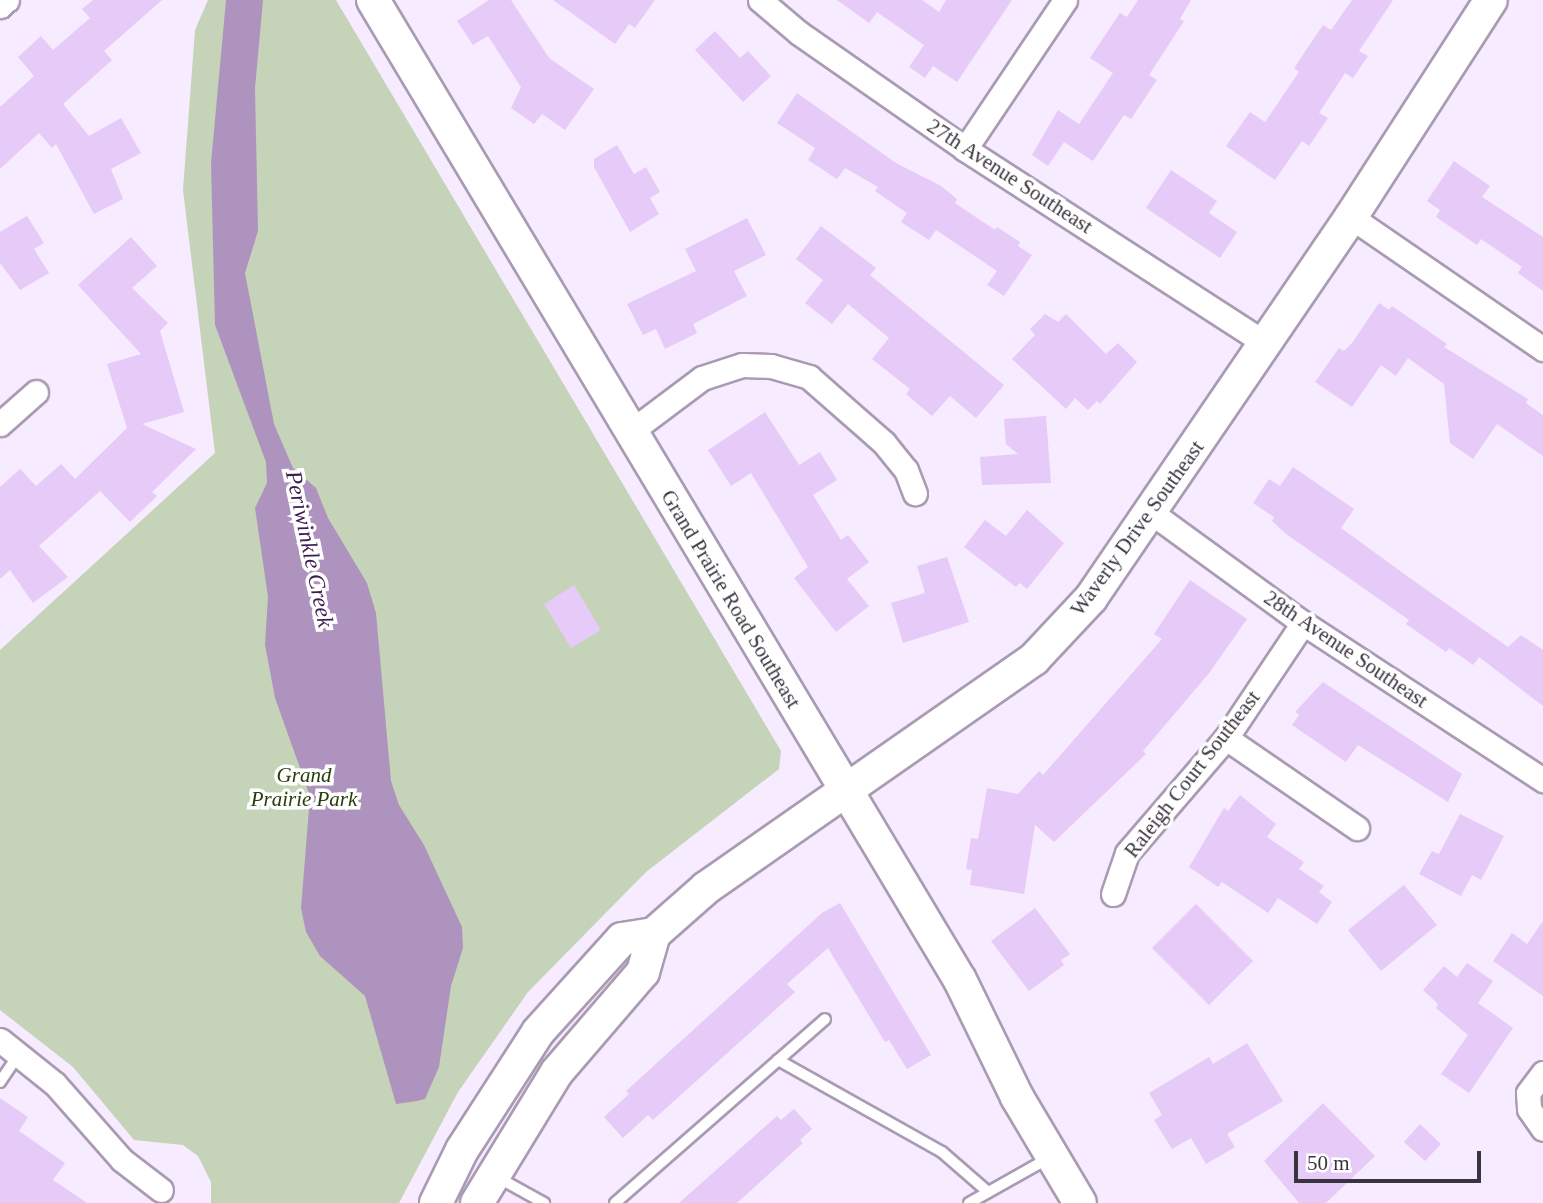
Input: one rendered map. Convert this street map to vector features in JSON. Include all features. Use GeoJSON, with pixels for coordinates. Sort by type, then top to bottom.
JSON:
{"type":"FeatureCollection","features":[{"type":"Feature","properties":{"kind":"main road","name":"Grand Prairie Road Southeast"},"geometry":{"type":"LineString","coordinates":[[373,0],[960,980],[1017,1097],[1080,1203]]}},
{"type":"Feature","properties":{"kind":"main road","name":"Waverly Drive Southeast"},"geometry":{"type":"LineString","coordinates":[[436,1203],[462,1150],[538,1032],[622,939],[654,934],[706,888],[1034,659],[1091,598],[1152,513],[1351,217],[1491,0]]}},
{"type":"Feature","properties":{"kind":"main road"},"geometry":{"type":"LineString","coordinates":[[477,1203],[491,1174],[557,1072],[643,972],[654,934]]}},
{"type":"Feature","properties":{"kind":"street"},"geometry":{"type":"LineString","coordinates":[[0,6],[7,0]]}},
{"type":"Feature","properties":{"kind":"street","name":"27th Avenue Southeast"},"geometry":{"type":"LineString","coordinates":[[760,0],[799,33],[965,149],[1266,344]]}},
{"type":"Feature","properties":{"kind":"street"},"geometry":{"type":"LineString","coordinates":[[965,149],[1065,0]]}},
{"type":"Feature","properties":{"kind":"street"},"geometry":{"type":"LineString","coordinates":[[1351,217],[1543,349]]}},
{"type":"Feature","properties":{"kind":"street"},"geometry":{"type":"LineString","coordinates":[[630,432],[702,378],[741,365],[771,366],[809,377],[875,435],[906,470],[915,493]]}},
{"type":"Feature","properties":{"kind":"street"},"geometry":{"type":"LineString","coordinates":[[0,424],[36,392]]}},
{"type":"Feature","properties":{"kind":"street","name":"28th Avenue Southeast"},"geometry":{"type":"LineString","coordinates":[[1152,513],[1303,623],[1543,780]]}},
{"type":"Feature","properties":{"kind":"street","name":"Raleigh Court Southeast"},"geometry":{"type":"LineString","coordinates":[[1113,894],[1127,853],[1226,738],[1303,623]]}},
{"type":"Feature","properties":{"kind":"street"},"geometry":{"type":"LineString","coordinates":[[1226,738],[1357,828]]}},
{"type":"Feature","properties":{"kind":"street"},"geometry":{"type":"LineString","coordinates":[[0,1040],[20,1052],[55,1084],[122,1160],[162,1196]]}},
{"type":"Feature","properties":{"kind":"street"},"geometry":{"type":"LineString","coordinates":[[1543,1073],[1528,1093],[1529,1109],[1543,1129]]}},
{"type":"Feature","properties":{"kind":"lane"},"geometry":{"type":"LineString","coordinates":[[615,1203],[825,1019]]}},
{"type":"Feature","properties":{"kind":"lane"},"geometry":{"type":"LineString","coordinates":[[0,1082],[20,1052]]}},
{"type":"Feature","properties":{"kind":"lane"},"geometry":{"type":"LineString","coordinates":[[778,1060],[942,1152],[988,1192]]}},
{"type":"Feature","properties":{"kind":"lane"},"geometry":{"type":"LineString","coordinates":[[969,1203],[1052,1156]]}},
{"type":"Feature","properties":{"kind":"lane"},"geometry":{"type":"LineString","coordinates":[[491,1174],[544,1203]]}},
{"type":"Feature","properties":{"kind":"green space","name":"Grand Prairie Park"},"geometry":{"type":"Polygon","coordinates":[[[208,0],[336,0],[781,751],[779,769],[646,872],[528,992],[458,1092],[399,1203],[211,1203],[211,1182],[198,1156],[183,1145],[134,1140],[73,1067],[0,1010],[0,650],[215,453],[183,190],[195,30],[208,0]]]}},
{"type":"Feature","properties":{"kind":"water","name":"Periwinkle Creek"},"geometry":{"type":"Polygon","coordinates":[[[226,0],[263,0],[255,88],[258,231],[245,273],[274,424],[293,468],[316,488],[328,518],[367,583],[376,613],[391,781],[399,805],[424,845],[462,927],[463,948],[451,986],[439,1067],[425,1099],[417,1101],[396,1104],[365,996],[320,956],[306,932],[301,908],[310,796],[275,698],[265,645],[268,597],[255,508],[267,483],[266,462],[215,325],[211,163],[226,0]]]}},
{"type":"Feature","properties":{"kind":"building"},"geometry":{"type":"Polygon","coordinates":[[[93,0],[162,0],[104,51],[112,60],[63,104],[89,136],[121,118],[141,153],[111,169],[123,199],[94,214],[56,144],[52,148],[39,133],[0,169],[0,107],[34,76],[18,57],[41,36],[53,50],[90,18],[82,9],[93,0]]]}},
{"type":"Feature","properties":{"kind":"building"},"geometry":{"type":"Polygon","coordinates":[[[489,0],[511,0],[549,58],[594,89],[565,130],[542,114],[534,124],[511,108],[521,87],[488,36],[473,45],[457,21],[489,0]]]}},
{"type":"Feature","properties":{"kind":"building"},"geometry":{"type":"Polygon","coordinates":[[[553,0],[655,0],[635,28],[629,24],[615,44],[553,0]]]}},
{"type":"Feature","properties":{"kind":"building"},"geometry":{"type":"Polygon","coordinates":[[[837,0],[922,0],[939,12],[946,0],[1012,0],[957,82],[933,66],[925,78],[909,67],[924,45],[877,12],[869,23],[837,0]]]}},
{"type":"Feature","properties":{"kind":"building"},"geometry":{"type":"Polygon","coordinates":[[[1138,0],[1191,0],[1180,19],[1184,21],[1149,75],[1157,80],[1131,119],[1124,115],[1093,161],[1064,142],[1048,166],[1032,155],[1058,110],[1079,124],[1113,73],[1090,58],[1120,13],[1127,17],[1138,0]]]}},
{"type":"Feature","properties":{"kind":"building"},"geometry":{"type":"Polygon","coordinates":[[[1352,0],[1393,0],[1359,51],[1368,56],[1353,78],[1345,73],[1319,113],[1328,118],[1309,146],[1302,141],[1275,180],[1226,146],[1250,112],[1265,122],[1299,72],[1294,68],[1323,25],[1331,30],[1352,0]]]}},
{"type":"Feature","properties":{"kind":"building"},"geometry":{"type":"Polygon","coordinates":[[[715,31],[740,58],[748,51],[771,76],[743,102],[695,50],[715,31]]]}},
{"type":"Feature","properties":{"kind":"building"},"geometry":{"type":"Polygon","coordinates":[[[797,93],[896,163],[941,186],[957,199],[955,203],[995,230],[997,227],[1020,242],[1018,246],[1032,255],[1004,296],[987,285],[997,271],[936,230],[929,240],[901,222],[907,213],[875,191],[878,187],[845,168],[837,179],[808,160],[815,148],[777,123],[797,93]]]}},
{"type":"Feature","properties":{"kind":"building"},"geometry":{"type":"Polygon","coordinates":[[[617,145],[634,174],[646,167],[660,192],[650,198],[659,214],[630,232],[594,167],[594,159],[617,145]]]}},
{"type":"Feature","properties":{"kind":"building"},"geometry":{"type":"Polygon","coordinates":[[[1454,161],[1490,186],[1482,197],[1543,237],[1543,291],[1518,273],[1522,267],[1481,239],[1477,245],[1436,217],[1440,210],[1427,201],[1454,161]]]}},
{"type":"Feature","properties":{"kind":"building"},"geometry":{"type":"Polygon","coordinates":[[[1171,170],[1217,201],[1209,213],[1237,232],[1220,258],[1146,208],[1171,170]]]}},
{"type":"Feature","properties":{"kind":"building"},"geometry":{"type":"Polygon","coordinates":[[[27,216],[44,243],[34,249],[49,273],[20,290],[0,263],[0,232],[27,216]]]}},
{"type":"Feature","properties":{"kind":"building"},"geometry":{"type":"Polygon","coordinates":[[[747,218],[766,255],[734,271],[747,296],[693,324],[697,333],[665,349],[656,329],[643,335],[627,304],[696,271],[685,249],[747,218]]]}},
{"type":"Feature","properties":{"kind":"building"},"geometry":{"type":"Polygon","coordinates":[[[821,226],[876,268],[870,275],[1004,385],[976,418],[950,396],[932,416],[906,394],[910,389],[872,359],[889,338],[848,304],[832,324],[805,303],[823,280],[796,259],[821,226]]]}},
{"type":"Feature","properties":{"kind":"building"},"geometry":{"type":"Polygon","coordinates":[[[131,237],[157,266],[132,288],[168,323],[160,331],[184,412],[142,424],[196,449],[152,492],[157,496],[130,522],[100,491],[39,546],[68,577],[33,603],[10,570],[0,579],[0,487],[20,469],[36,486],[61,464],[75,479],[127,428],[107,364],[141,354],[78,285],[131,237]]]}},
{"type":"Feature","properties":{"kind":"building"},"geometry":{"type":"Polygon","coordinates":[[[1379,303],[1389,310],[1392,306],[1447,344],[1444,347],[1528,399],[1526,403],[1543,415],[1543,456],[1497,424],[1473,459],[1450,443],[1444,384],[1408,358],[1396,376],[1381,365],[1352,407],[1315,382],[1339,348],[1344,351],[1352,343],[1379,303]]]}},
{"type":"Feature","properties":{"kind":"building"},"geometry":{"type":"Polygon","coordinates":[[[1045,314],[1058,322],[1066,314],[1106,354],[1118,343],[1137,362],[1100,404],[1097,401],[1088,410],[1075,398],[1066,409],[1012,359],[1035,335],[1030,329],[1045,314]]]}},
{"type":"Feature","properties":{"kind":"building"},"geometry":{"type":"Polygon","coordinates":[[[765,412],[799,465],[820,452],[837,480],[813,495],[841,540],[848,535],[869,562],[847,579],[869,606],[836,632],[794,578],[808,567],[751,473],[731,486],[708,450],[765,412]]]}},
{"type":"Feature","properties":{"kind":"building"},"geometry":{"type":"Polygon","coordinates":[[[1046,416],[1051,483],[982,485],[980,457],[1018,454],[1006,444],[1004,419],[1046,416]]]}},
{"type":"Feature","properties":{"kind":"building"},"geometry":{"type":"Polygon","coordinates":[[[1293,467],[1354,509],[1341,528],[1508,647],[1521,635],[1543,650],[1543,706],[1479,657],[1473,665],[1449,648],[1446,652],[1406,624],[1409,620],[1286,534],[1272,521],[1274,517],[1253,503],[1269,479],[1280,486],[1293,467]]]}},
{"type":"Feature","properties":{"kind":"building"},"geometry":{"type":"Polygon","coordinates":[[[1027,510],[1064,543],[1027,589],[1020,583],[1016,587],[964,547],[985,520],[1006,536],[1027,510]]]}},
{"type":"Feature","properties":{"kind":"building"},"geometry":{"type":"Polygon","coordinates":[[[947,557],[969,622],[903,643],[891,603],[925,593],[917,566],[947,557]]]}},
{"type":"Feature","properties":{"kind":"building"},"geometry":{"type":"Polygon","coordinates":[[[1190,580],[1247,619],[1210,672],[1143,751],[1146,754],[1054,842],[1035,825],[1024,894],[970,885],[972,870],[966,869],[971,838],[978,839],[987,788],[1018,794],[1039,771],[1043,775],[1162,639],[1154,634],[1190,580]]]}},
{"type":"Feature","properties":{"kind":"building"},"geometry":{"type":"Polygon","coordinates":[[[574,585],[601,630],[571,648],[544,604],[574,585]]]}},
{"type":"Feature","properties":{"kind":"building"},"geometry":{"type":"Polygon","coordinates":[[[1323,682],[1462,774],[1448,802],[1358,745],[1346,762],[1292,725],[1299,715],[1295,712],[1323,682]]]}},
{"type":"Feature","properties":{"kind":"building"},"geometry":{"type":"Polygon","coordinates":[[[1240,795],[1276,824],[1267,837],[1304,862],[1299,869],[1324,886],[1319,892],[1332,902],[1317,924],[1278,898],[1268,913],[1222,882],[1218,887],[1189,867],[1224,808],[1228,811],[1240,795]]]}},
{"type":"Feature","properties":{"kind":"building"},"geometry":{"type":"Polygon","coordinates":[[[1460,814],[1504,836],[1481,880],[1472,875],[1461,896],[1419,874],[1432,851],[1439,854],[1460,814]]]}},
{"type":"Feature","properties":{"kind":"building"},"geometry":{"type":"Polygon","coordinates":[[[1404,885],[1437,925],[1381,971],[1348,930],[1404,885]]]}},
{"type":"Feature","properties":{"kind":"building"},"geometry":{"type":"Polygon","coordinates":[[[840,903],[931,1055],[907,1069],[889,1040],[885,1042],[828,948],[787,984],[795,992],[653,1120],[648,1115],[623,1138],[604,1117],[629,1094],[626,1091],[822,913],[840,903]]]}},
{"type":"Feature","properties":{"kind":"building"},"geometry":{"type":"Polygon","coordinates":[[[1196,904],[1253,961],[1209,1005],[1152,948],[1196,904]]]}},
{"type":"Feature","properties":{"kind":"building"},"geometry":{"type":"Polygon","coordinates":[[[1035,908],[1070,954],[1061,960],[1064,965],[1029,991],[991,941],[1035,908]]]}},
{"type":"Feature","properties":{"kind":"building"},"geometry":{"type":"Polygon","coordinates":[[[1543,921],[1543,996],[1493,961],[1512,933],[1527,944],[1543,921]]]}},
{"type":"Feature","properties":{"kind":"building"},"geometry":{"type":"Polygon","coordinates":[[[1467,963],[1493,981],[1478,1003],[1513,1028],[1469,1093],[1441,1074],[1468,1035],[1436,1008],[1438,1004],[1423,990],[1444,966],[1457,977],[1467,963]]]}},
{"type":"Feature","properties":{"kind":"building"},"geometry":{"type":"Polygon","coordinates":[[[1247,1043],[1283,1101],[1227,1134],[1235,1147],[1206,1164],[1191,1138],[1172,1149],[1154,1120],[1162,1115],[1149,1093],[1209,1057],[1213,1064],[1247,1043]]]}},
{"type":"Feature","properties":{"kind":"building"},"geometry":{"type":"Polygon","coordinates":[[[0,1098],[28,1117],[19,1131],[65,1163],[53,1180],[87,1203],[0,1203],[0,1098]]]}},
{"type":"Feature","properties":{"kind":"building"},"geometry":{"type":"Polygon","coordinates":[[[1323,1103],[1375,1156],[1326,1203],[1299,1203],[1264,1161],[1323,1103]]]}},
{"type":"Feature","properties":{"kind":"building"},"geometry":{"type":"Polygon","coordinates":[[[794,1109],[812,1129],[800,1140],[803,1143],[737,1203],[679,1203],[777,1116],[781,1120],[794,1109]]]}},
{"type":"Feature","properties":{"kind":"building"},"geometry":{"type":"Polygon","coordinates":[[[1420,1124],[1441,1144],[1425,1161],[1404,1142],[1420,1124]]]}}]}
